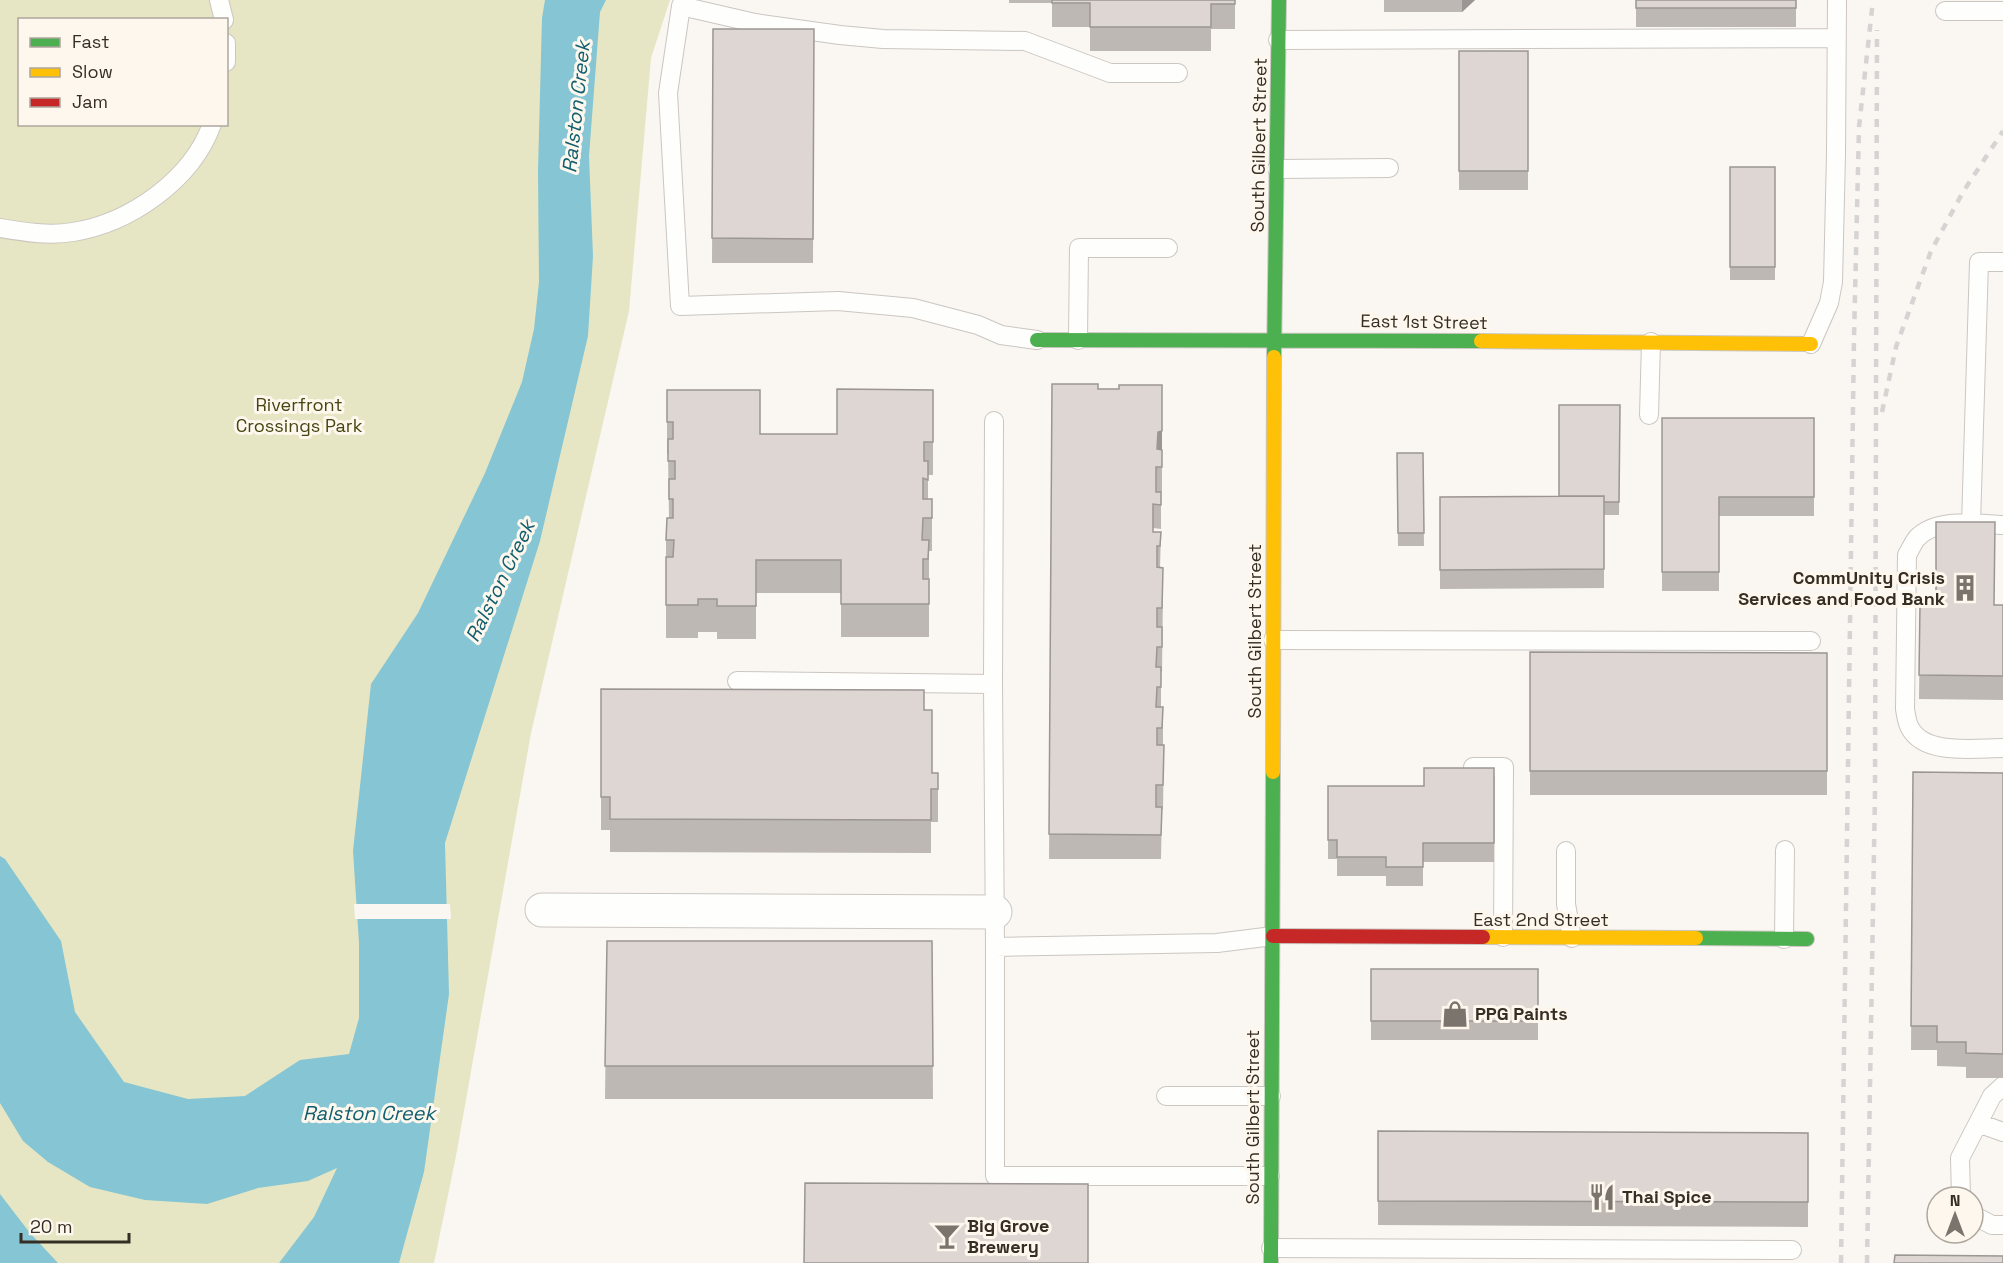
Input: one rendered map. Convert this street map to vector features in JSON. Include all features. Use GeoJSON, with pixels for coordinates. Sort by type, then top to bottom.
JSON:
{"type":"FeatureCollection","features":[{"type":"Feature","properties":{"kind":"street","name":"South Gilbert Street"},"geometry":{"type":"LineString","coordinates":[[1271,1256],[1274,340],[1279,0]]}},
{"type":"Feature","properties":{"kind":"street","name":"East 1st Street"},"geometry":{"type":"LineString","coordinates":[[1037,340],[1328,339],[1811,344]]}},
{"type":"Feature","properties":{"kind":"street"},"geometry":{"type":"LineString","coordinates":[[542,910],[995,912]]}},
{"type":"Feature","properties":{"kind":"street","name":"East 2nd Street"},"geometry":{"type":"LineString","coordinates":[[1273,936],[1808,939]]}},
{"type":"Feature","properties":{"kind":"lane"},"geometry":{"type":"LineString","coordinates":[[219,0],[224,18]]}},
{"type":"Feature","properties":{"kind":"lane"},"geometry":{"type":"LineString","coordinates":[[1811,344],[1829,303],[1833,282],[1837,0]]}},
{"type":"Feature","properties":{"kind":"lane"},"geometry":{"type":"LineString","coordinates":[[1037,340],[1001,335],[978,325],[913,308],[838,301],[680,306],[668,93],[682,3],[756,23],[840,35],[883,39],[1025,41],[1110,73],[1178,73]]}},
{"type":"Feature","properties":{"kind":"lane"},"geometry":{"type":"LineString","coordinates":[[1945,10],[2003,11]]}},
{"type":"Feature","properties":{"kind":"lane"},"geometry":{"type":"LineString","coordinates":[[1278,40],[1837,38]]}},
{"type":"Feature","properties":{"kind":"lane"},"geometry":{"type":"LineString","coordinates":[[0,228],[30,234],[72,232],[113,221],[151,201],[183,172],[211,126]]}},
{"type":"Feature","properties":{"kind":"lane"},"geometry":{"type":"LineString","coordinates":[[1276,169],[1389,168]]}},
{"type":"Feature","properties":{"kind":"lane"},"geometry":{"type":"LineString","coordinates":[[1078,340],[1079,248],[1168,248]]}},
{"type":"Feature","properties":{"kind":"lane"},"geometry":{"type":"LineString","coordinates":[[1971,524],[1979,262],[2003,262]]}},
{"type":"Feature","properties":{"kind":"lane"},"geometry":{"type":"LineString","coordinates":[[1649,415],[1651,342]]}},
{"type":"Feature","properties":{"kind":"lane"},"geometry":{"type":"LineString","coordinates":[[994,421],[995,1176],[1270,1176]]}},
{"type":"Feature","properties":{"kind":"lane"},"geometry":{"type":"LineString","coordinates":[[2003,525],[1954,524],[1931,528],[1916,539],[1907,555],[1905,710],[1910,728],[1920,739],[1933,746],[2003,748]]}},
{"type":"Feature","properties":{"kind":"lane"},"geometry":{"type":"LineString","coordinates":[[1273,640],[1811,641]]}},
{"type":"Feature","properties":{"kind":"lane"},"geometry":{"type":"LineString","coordinates":[[736,681],[993,684]]}},
{"type":"Feature","properties":{"kind":"lane"},"geometry":{"type":"LineString","coordinates":[[1473,767],[1504,767],[1503,937]]}},
{"type":"Feature","properties":{"kind":"lane"},"geometry":{"type":"LineString","coordinates":[[1784,939],[1785,850]]}},
{"type":"Feature","properties":{"kind":"lane"},"geometry":{"type":"LineString","coordinates":[[1566,851],[1566,904],[1572,938]]}},
{"type":"Feature","properties":{"kind":"lane"},"geometry":{"type":"LineString","coordinates":[[995,947],[1217,943],[1273,936]]}},
{"type":"Feature","properties":{"kind":"lane"},"geometry":{"type":"LineString","coordinates":[[1961,1185],[1960,1158],[1992,1096],[2003,1086]]}},
{"type":"Feature","properties":{"kind":"lane"},"geometry":{"type":"LineString","coordinates":[[1166,1096],[1271,1096]]}},
{"type":"Feature","properties":{"kind":"lane"},"geometry":{"type":"LineString","coordinates":[[1978,1123],[2003,1132]]}},
{"type":"Feature","properties":{"kind":"lane"},"geometry":{"type":"LineString","coordinates":[[1985,1221],[1992,1225],[2003,1225]]}},
{"type":"Feature","properties":{"kind":"lane"},"geometry":{"type":"LineString","coordinates":[[1271,1256],[1792,1250]]}},
{"type":"Feature","properties":{"kind":"green space","name":"Riverfront Crossings Park"},"geometry":{"type":"Polygon","coordinates":[[[0,0],[670,0],[651,58],[629,311],[531,733],[456,1156],[434,1263],[0,1263],[0,0]]]}},
{"type":"Feature","properties":{"kind":"water","name":"Ralston Creek"},"geometry":{"type":"Polygon","coordinates":[[[545,0],[606,0],[600,12],[589,156],[593,256],[588,336],[540,541],[445,843],[449,994],[424,1172],[399,1263],[279,1263],[314,1217],[337,1168],[308,1181],[258,1188],[207,1204],[145,1200],[90,1187],[48,1162],[23,1141],[0,1103],[0,856],[5,859],[61,941],[75,1012],[124,1082],[188,1099],[245,1096],[300,1060],[349,1054],[359,1018],[359,943],[353,851],[371,684],[418,613],[485,473],[522,382],[534,329],[539,282],[538,171],[542,18],[545,0]]]}},
{"type":"Feature","properties":{"kind":"water"},"geometry":{"type":"Polygon","coordinates":[[[0,1194],[30,1233],[58,1263],[0,1263],[0,1194]]]}},
{"type":"Feature","properties":{"kind":"pier"},"geometry":{"type":"Polygon","coordinates":[[[354,904],[450,904],[451,919],[355,919],[354,904]]]}},
{"type":"Feature","properties":{"kind":"building"},"geometry":{"type":"Polygon","coordinates":[[[1052,0],[1235,0],[1235,4],[1211,4],[1211,27],[1090,27],[1090,3],[1052,3],[1052,0]]]}},
{"type":"Feature","properties":{"kind":"building"},"geometry":{"type":"Polygon","coordinates":[[[1636,0],[1796,0],[1796,8],[1636,8],[1636,0]]]}},
{"type":"Feature","properties":{"kind":"building"},"geometry":{"type":"Polygon","coordinates":[[[713,29],[814,29],[813,239],[712,238],[713,29]]]}},
{"type":"Feature","properties":{"kind":"building"},"geometry":{"type":"Polygon","coordinates":[[[1459,51],[1528,51],[1528,171],[1459,171],[1459,51]]]}},
{"type":"Feature","properties":{"kind":"building"},"geometry":{"type":"Polygon","coordinates":[[[1730,167],[1775,167],[1775,267],[1730,267],[1730,167]]]}},
{"type":"Feature","properties":{"kind":"building"},"geometry":{"type":"Polygon","coordinates":[[[1052,384],[1098,384],[1098,389],[1119,389],[1119,385],[1162,385],[1162,431],[1158,432],[1157,449],[1162,450],[1162,467],[1156,467],[1156,492],[1161,492],[1161,505],[1153,504],[1153,532],[1161,532],[1160,546],[1157,546],[1157,567],[1163,568],[1162,608],[1157,608],[1157,627],[1162,627],[1162,647],[1157,647],[1156,667],[1161,667],[1161,687],[1157,687],[1156,707],[1163,707],[1162,728],[1157,728],[1157,745],[1164,745],[1163,785],[1156,785],[1156,807],[1162,807],[1161,835],[1049,834],[1052,384]]]}},
{"type":"Feature","properties":{"kind":"building"},"geometry":{"type":"Polygon","coordinates":[[[837,389],[933,390],[933,442],[924,442],[924,461],[928,461],[928,480],[923,478],[923,499],[932,499],[932,518],[923,518],[922,540],[929,540],[928,559],[923,559],[923,579],[929,579],[929,604],[841,604],[841,560],[756,560],[756,606],[717,606],[717,599],[698,599],[698,605],[666,605],[666,557],[673,557],[674,540],[666,540],[667,518],[673,518],[673,499],[669,499],[669,479],[675,479],[675,461],[668,461],[668,439],[673,439],[673,422],[667,422],[667,390],[760,390],[760,434],[837,434],[837,389]]]}},
{"type":"Feature","properties":{"kind":"building"},"geometry":{"type":"Polygon","coordinates":[[[1559,405],[1620,405],[1619,502],[1604,502],[1604,496],[1559,496],[1559,405]]]}},
{"type":"Feature","properties":{"kind":"building"},"geometry":{"type":"Polygon","coordinates":[[[1662,418],[1814,418],[1814,497],[1719,497],[1719,572],[1662,572],[1662,418]]]}},
{"type":"Feature","properties":{"kind":"building"},"geometry":{"type":"Polygon","coordinates":[[[1397,453],[1423,453],[1424,533],[1398,533],[1397,453]]]}},
{"type":"Feature","properties":{"kind":"building"},"geometry":{"type":"Polygon","coordinates":[[[1604,496],[1604,569],[1440,570],[1440,497],[1604,496]]]}},
{"type":"Feature","properties":{"kind":"building","name":"CommUnity Crisis Services and Food Bank"},"geometry":{"type":"Polygon","coordinates":[[[1936,522],[1995,522],[1994,605],[2003,605],[2003,676],[1919,675],[1920,605],[1936,605],[1936,522]]]}},
{"type":"Feature","properties":{"kind":"building"},"geometry":{"type":"Polygon","coordinates":[[[1530,652],[1827,653],[1827,771],[1530,771],[1530,652]]]}},
{"type":"Feature","properties":{"kind":"building"},"geometry":{"type":"Polygon","coordinates":[[[601,689],[924,690],[924,710],[932,710],[932,773],[938,773],[938,789],[931,789],[931,820],[610,819],[610,797],[601,797],[601,689]]]}},
{"type":"Feature","properties":{"kind":"building"},"geometry":{"type":"Polygon","coordinates":[[[1424,768],[1494,768],[1494,843],[1423,843],[1423,867],[1386,867],[1386,857],[1337,857],[1337,840],[1328,840],[1328,786],[1424,786],[1424,768]]]}},
{"type":"Feature","properties":{"kind":"building"},"geometry":{"type":"Polygon","coordinates":[[[1913,772],[2003,773],[2003,1054],[1966,1053],[1966,1042],[1937,1042],[1937,1026],[1911,1026],[1913,772]]]}},
{"type":"Feature","properties":{"kind":"building"},"geometry":{"type":"Polygon","coordinates":[[[607,941],[932,941],[933,1066],[605,1066],[607,941]]]}},
{"type":"Feature","properties":{"kind":"building","name":"PPG Paints"},"geometry":{"type":"Polygon","coordinates":[[[1371,969],[1538,969],[1538,1021],[1371,1021],[1371,969]]]}},
{"type":"Feature","properties":{"kind":"building"},"geometry":{"type":"Polygon","coordinates":[[[1378,1131],[1808,1133],[1808,1202],[1378,1201],[1378,1131]]]}},
{"type":"Feature","properties":{"kind":"building","name":"Big Grove Brewery"},"geometry":{"type":"Polygon","coordinates":[[[805,1183],[1088,1184],[1088,1263],[804,1263],[805,1183]]]}},
{"type":"Feature","properties":{"kind":"building"},"geometry":{"type":"Polygon","coordinates":[[[1895,1255],[2003,1256],[2003,1263],[1894,1263],[1895,1255]]]}},
{"type":"Feature","properties":{"kind":"railway"},"geometry":{"type":"LineString","coordinates":[[1841,1263],[1859,127],[1873,0]]}},
{"type":"Feature","properties":{"kind":"railway"},"geometry":{"type":"LineString","coordinates":[[1867,1263],[1875,792],[1877,30]]}},
{"type":"Feature","properties":{"kind":"railway"},"geometry":{"type":"LineString","coordinates":[[1882,412],[1896,347],[1931,251],[1963,192],[2003,131]]}},
{"type":"Feature","properties":{"kind":"traffic: fast"},"geometry":{"type":"LineString","coordinates":[[1274,357],[1279,0]]}},
{"type":"Feature","properties":{"kind":"traffic: fast"},"geometry":{"type":"LineString","coordinates":[[1037,340],[1481,341]]}},
{"type":"Feature","properties":{"kind":"traffic: fast"},"geometry":{"type":"LineString","coordinates":[[1271,1263],[1273,772]]}},
{"type":"Feature","properties":{"kind":"traffic: fast"},"geometry":{"type":"LineString","coordinates":[[1696,938],[1807,939]]}},
{"type":"Feature","properties":{"kind":"traffic: slow"},"geometry":{"type":"LineString","coordinates":[[1481,341],[1811,344]]}},
{"type":"Feature","properties":{"kind":"traffic: slow"},"geometry":{"type":"LineString","coordinates":[[1273,772],[1274,357]]}},
{"type":"Feature","properties":{"kind":"traffic: slow"},"geometry":{"type":"LineString","coordinates":[[1483,937],[1696,938]]}},
{"type":"Feature","properties":{"kind":"traffic: jam"},"geometry":{"type":"LineString","coordinates":[[1273,936],[1483,937]]}},
{"type":"Feature","properties":{"kind":"place","name":"CommUnity Crisis Services and Food Bank"},"geometry":{"type":"Point","coordinates":[1965,588]}},
{"type":"Feature","properties":{"kind":"place","name":"PPG Paints"},"geometry":{"type":"Point","coordinates":[1455,1014]}},
{"type":"Feature","properties":{"kind":"place","name":"Thai Spice"},"geometry":{"type":"Point","coordinates":[1602,1197]}},
{"type":"Feature","properties":{"kind":"place","name":"Big Grove Brewery"},"geometry":{"type":"Point","coordinates":[947,1236]}}]}
